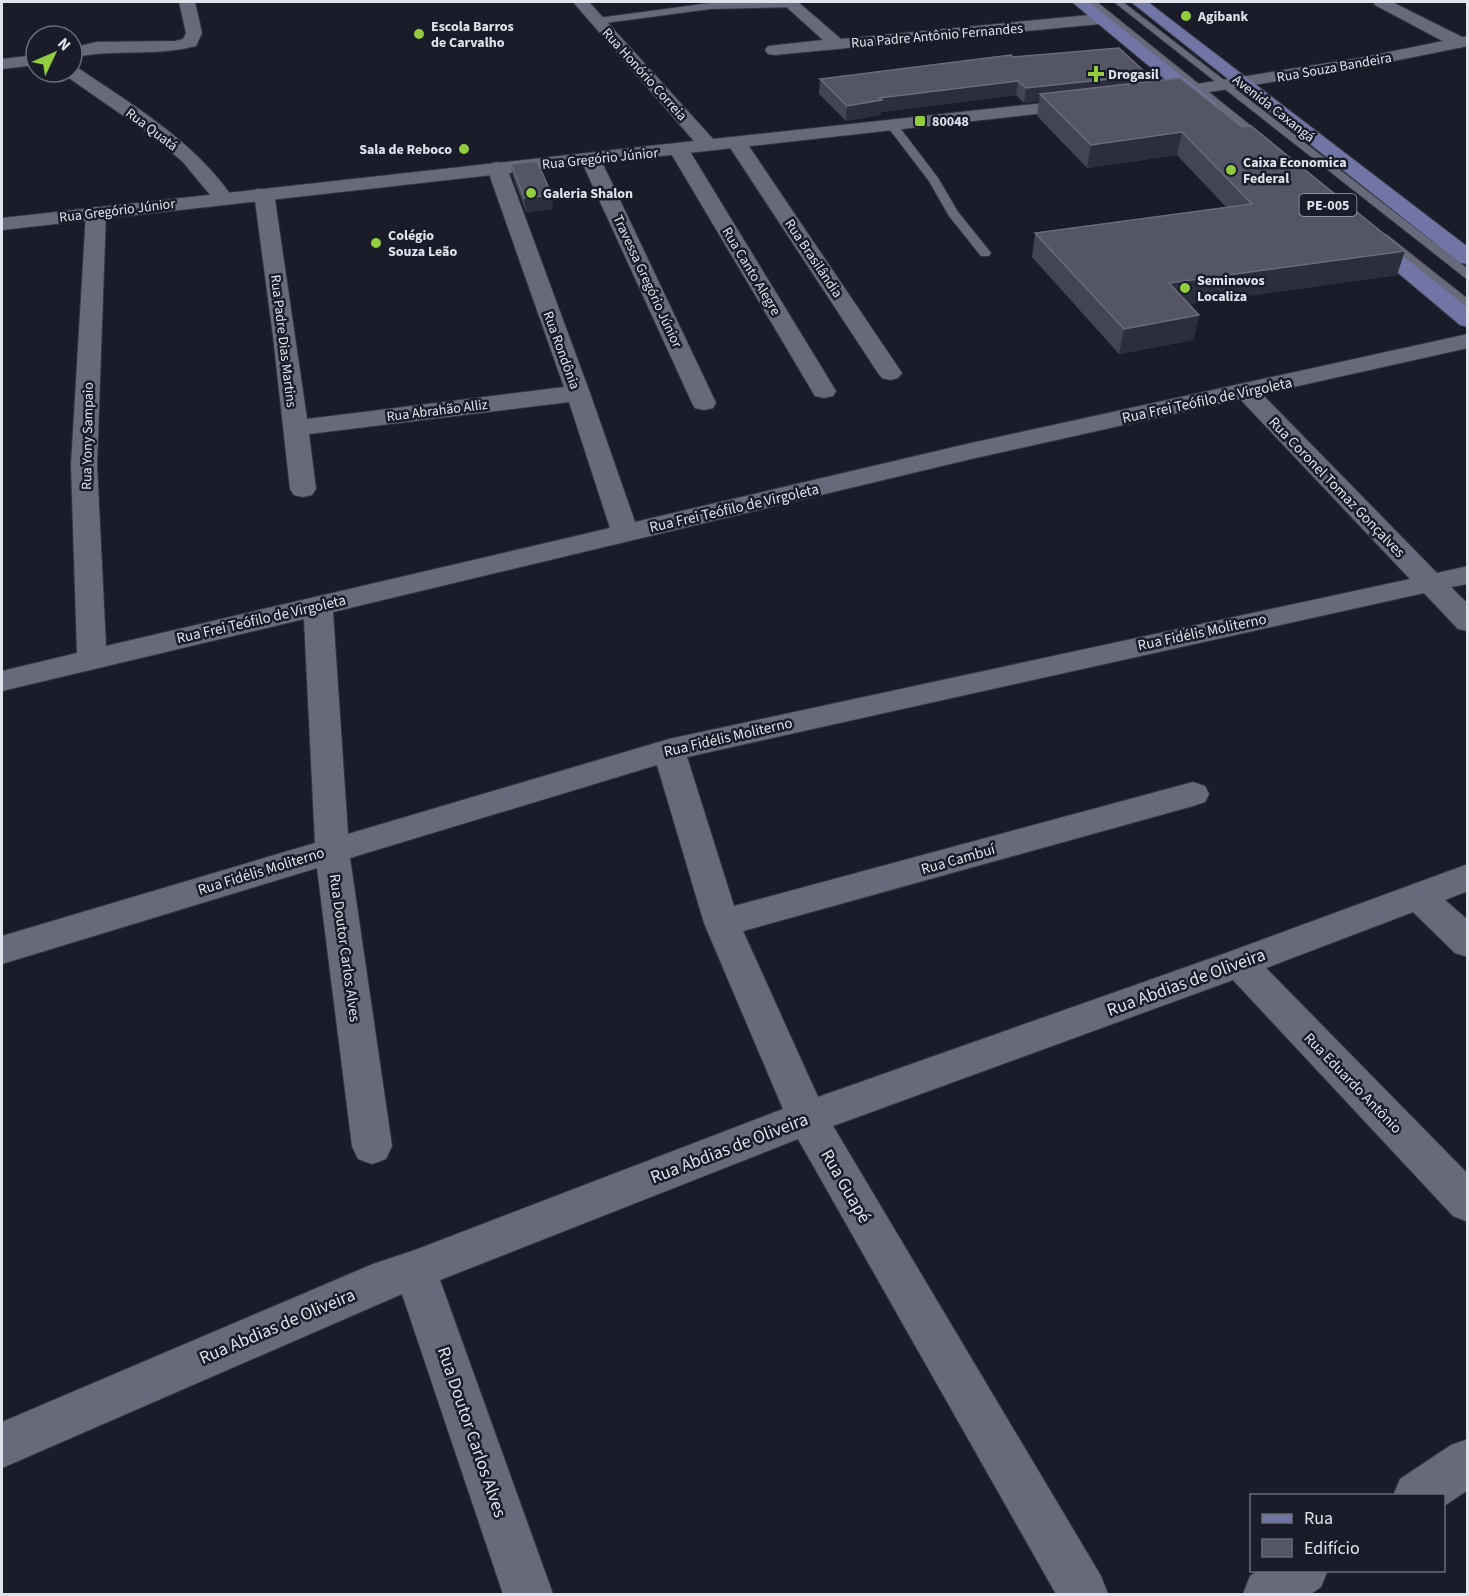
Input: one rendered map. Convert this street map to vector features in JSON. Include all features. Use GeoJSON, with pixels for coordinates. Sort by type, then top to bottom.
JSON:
{"type":"FeatureCollection","features":[{"type":"Feature","properties":{"kind":"main road"},"geometry":{"type":"LineString","coordinates":[[1080,2],[1279,159]]}},
{"type":"Feature","properties":{"kind":"main road","name":"Avenida Caxangá"},"geometry":{"type":"LineString","coordinates":[[1139,2],[1232,84],[1467,258]]}},
{"type":"Feature","properties":{"kind":"main road","name":"PE-005"},"geometry":{"type":"LineString","coordinates":[[1360,225],[1467,320]]}},
{"type":"Feature","properties":{"kind":"street"},"geometry":{"type":"LineString","coordinates":[[84,51],[103,47],[175,46],[190,42],[194,33],[187,2]]}},
{"type":"Feature","properties":{"kind":"street","name":"Rua Honório Correia"},"geometry":{"type":"LineString","coordinates":[[581,2],[710,146]]}},
{"type":"Feature","properties":{"kind":"street"},"geometry":{"type":"LineString","coordinates":[[1381,2],[1464,42]]}},
{"type":"Feature","properties":{"kind":"street"},"geometry":{"type":"LineString","coordinates":[[791,3],[837,44]]}},
{"type":"Feature","properties":{"kind":"street","name":"Rua Padre Antônio Fernandes"},"geometry":{"type":"LineString","coordinates":[[774,50],[1100,19]]}},
{"type":"Feature","properties":{"kind":"street","name":"Rua Souza Bandeira"},"geometry":{"type":"LineString","coordinates":[[1194,90],[1464,42]]}},
{"type":"Feature","properties":{"kind":"street"},"geometry":{"type":"LineString","coordinates":[[2,64],[24,61]]}},
{"type":"Feature","properties":{"kind":"street","name":"Rua Quatá"},"geometry":{"type":"LineString","coordinates":[[84,80],[158,131],[190,158],[223,198]]}},
{"type":"Feature","properties":{"kind":"street"},"geometry":{"type":"LineString","coordinates":[[1134,98],[1194,90]]}},
{"type":"Feature","properties":{"kind":"street","name":"Rua Gregório Júnior"},"geometry":{"type":"LineString","coordinates":[[2,224],[264,193],[591,160],[1100,102]]}},
{"type":"Feature","properties":{"kind":"street","name":"Rua Brasilândia"},"geometry":{"type":"LineString","coordinates":[[737,143],[890,373]]}},
{"type":"Feature","properties":{"kind":"street","name":"Rua Canto Alegre"},"geometry":{"type":"LineString","coordinates":[[679,150],[824,391]]}},
{"type":"Feature","properties":{"kind":"street","name":"Travessa Gregório Júnior"},"geometry":{"type":"LineString","coordinates":[[591,160],[704,403]]}},
{"type":"Feature","properties":{"kind":"street","name":"Rua Rondônia"},"geometry":{"type":"LineString","coordinates":[[497,168],[578,393],[625,533]]}},
{"type":"Feature","properties":{"kind":"street","name":"Rua Padre Dias Martins"},"geometry":{"type":"LineString","coordinates":[[264,193],[285,336],[303,489]]}},
{"type":"Feature","properties":{"kind":"street","name":"Rua Yony Sampaio"},"geometry":{"type":"LineString","coordinates":[[92,658],[84,465],[96,213]]}},
{"type":"Feature","properties":{"kind":"street","name":"Rua Frei Teófilo de Virgoleta"},"geometry":{"type":"LineString","coordinates":[[2,681],[971,451],[1467,341]]}},
{"type":"Feature","properties":{"kind":"street","name":"Rua Coronel Tomaz Gonçalves"},"geometry":{"type":"LineString","coordinates":[[1246,391],[1467,622]]}},
{"type":"Feature","properties":{"kind":"street","name":"Rua Abrahão Alliz"},"geometry":{"type":"LineString","coordinates":[[296,428],[578,393]]}},
{"type":"Feature","properties":{"kind":"street","name":"Rua Fidélis Moliterno"},"geometry":{"type":"LineString","coordinates":[[2,950],[332,849],[669,750],[1467,575]]}},
{"type":"Feature","properties":{"kind":"street","name":"Rua Doutor Carlos Alves"},"geometry":{"type":"LineString","coordinates":[[318,606],[332,849],[372,1146]]}},
{"type":"Feature","properties":{"kind":"street","name":"Rua Guapé"},"geometry":{"type":"LineString","coordinates":[[669,750],[722,923],[807,1118],[1083,1594]]}},
{"type":"Feature","properties":{"kind":"street","name":"Rua Cambuí"},"geometry":{"type":"LineString","coordinates":[[722,923],[1193,794]]}},
{"type":"Feature","properties":{"kind":"street","name":"Rua Abdias de Oliveira"},"geometry":{"type":"LineString","coordinates":[[2,1445],[388,1278],[415,1270],[807,1118],[1239,963],[1467,877]]}},
{"type":"Feature","properties":{"kind":"street"},"geometry":{"type":"LineString","coordinates":[[1419,896],[1467,943]]}},
{"type":"Feature","properties":{"kind":"street","name":"Rua Eduardo Antônio"},"geometry":{"type":"LineString","coordinates":[[1239,963],[1467,1203]]}},
{"type":"Feature","properties":{"kind":"street","name":"Rua Doutor Carlos Alves"},"geometry":{"type":"LineString","coordinates":[[415,1270],[528,1594]]}},
{"type":"Feature","properties":{"kind":"street"},"geometry":{"type":"LineString","coordinates":[[1420,1494],[1467,1462]]}},
{"type":"Feature","properties":{"kind":"street"},"geometry":{"type":"LineString","coordinates":[[1268,1594],[1301,1572]]}},
{"type":"Feature","properties":{"kind":"lane"},"geometry":{"type":"LineString","coordinates":[[1092,2],[1194,90]]}},
{"type":"Feature","properties":{"kind":"lane"},"geometry":{"type":"LineString","coordinates":[[1118,2],[1232,84],[1467,276]]}},
{"type":"Feature","properties":{"kind":"lane"},"geometry":{"type":"LineString","coordinates":[[598,21],[710,6],[791,3]]}},
{"type":"Feature","properties":{"kind":"lane"},"geometry":{"type":"LineString","coordinates":[[893,126],[934,180],[953,213],[985,253]]}},
{"type":"Feature","properties":{"kind":"lane"},"geometry":{"type":"LineString","coordinates":[[1360,225],[1467,306]]}},
{"type":"Feature","properties":{"kind":"building"},"geometry":{"type":"Polygon","coordinates":[[[1119,48],[1148,75],[1026,88],[1018,81],[879,98],[882,100],[847,106],[820,79],[1011,55],[1013,57],[1119,48]]]}},
{"type":"Feature","properties":{"kind":"building"},"geometry":{"type":"Polygon","coordinates":[[[1180,78],[1242,127],[1251,126],[1405,251],[1169,283],[1199,315],[1124,329],[1035,233],[1252,204],[1182,132],[1091,145],[1040,94],[1180,78]]]}},
{"type":"Feature","properties":{"kind":"building"},"geometry":{"type":"Polygon","coordinates":[[[537,161],[552,195],[524,198],[511,164],[537,161]]]}},
{"type":"Feature","properties":{"kind":"place","name":"Agibank"},"geometry":{"type":"Point","coordinates":[1186,16]}},
{"type":"Feature","properties":{"kind":"place","name":"Escola Barros de Carvalho"},"geometry":{"type":"Point","coordinates":[419,34]}},
{"type":"Feature","properties":{"kind":"place","name":"Drogasil"},"geometry":{"type":"Point","coordinates":[1096,74]}},
{"type":"Feature","properties":{"kind":"place","name":"80048"},"geometry":{"type":"Point","coordinates":[920,121]}},
{"type":"Feature","properties":{"kind":"place","name":"Sala de Reboco"},"geometry":{"type":"Point","coordinates":[464,149]}},
{"type":"Feature","properties":{"kind":"place","name":"Caixa Economica Federal"},"geometry":{"type":"Point","coordinates":[1231,170]}},
{"type":"Feature","properties":{"kind":"place","name":"Galeria Shalon"},"geometry":{"type":"Point","coordinates":[531,193]}},
{"type":"Feature","properties":{"kind":"place","name":"Colégio Souza Leão"},"geometry":{"type":"Point","coordinates":[376,243]}},
{"type":"Feature","properties":{"kind":"place","name":"Seminovos Localiza"},"geometry":{"type":"Point","coordinates":[1185,288]}}]}
